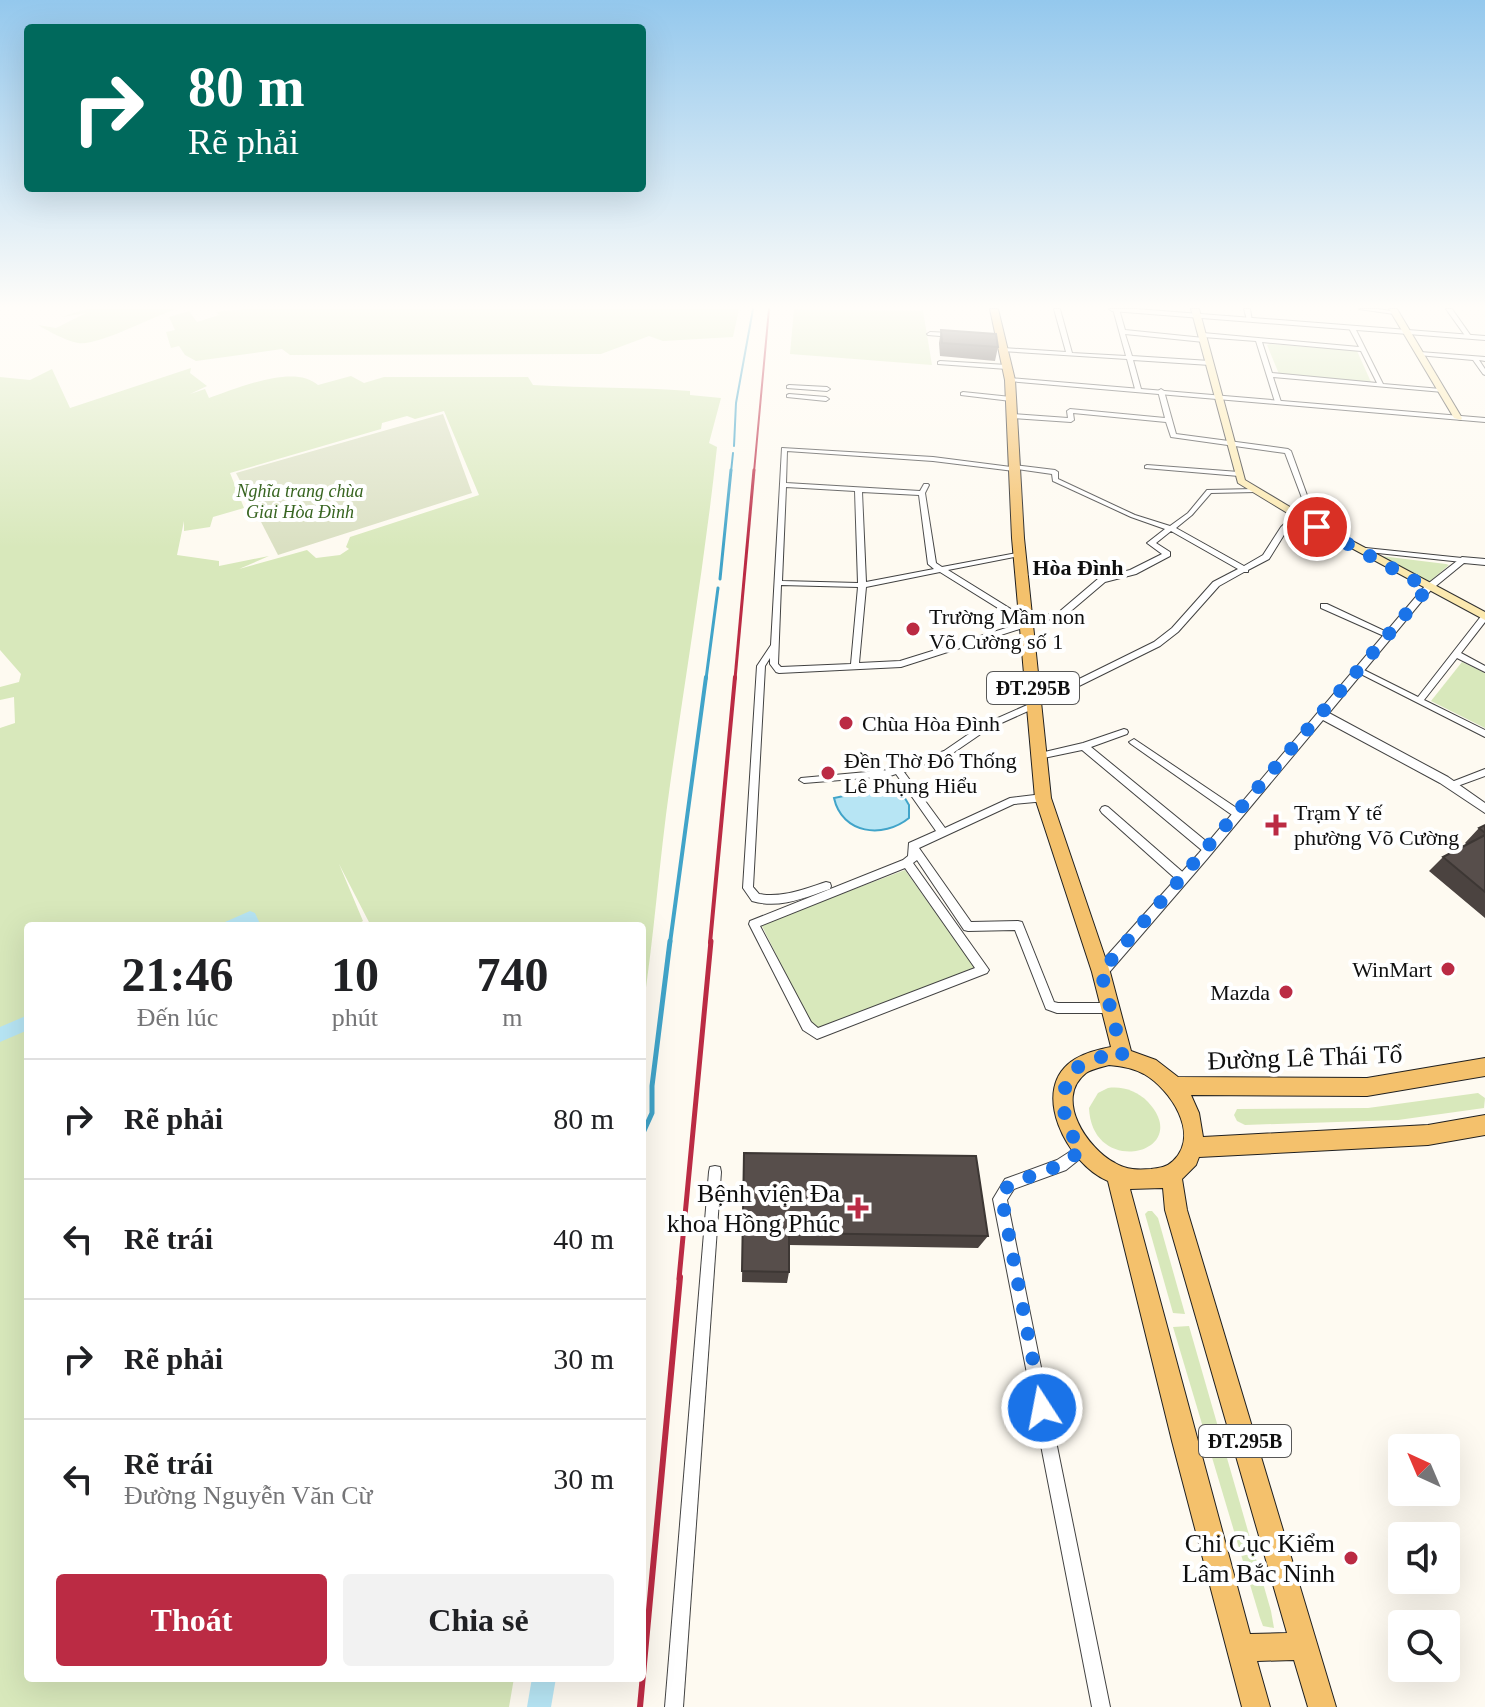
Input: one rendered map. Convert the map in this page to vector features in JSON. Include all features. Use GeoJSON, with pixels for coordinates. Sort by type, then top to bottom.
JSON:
{"type":"FeatureCollection","features":[{"type":"Feature","properties":{"kind":"main road","name":"ĐT.295B"},"geometry":{"type":"LineString","coordinates":[[1010,389],[1019,554],[1043,798],[1101,972],[1123,1057]]}},
{"type":"Feature","properties":{"kind":"main road"},"geometry":{"type":"LineString","coordinates":[[1217,389],[1241,481],[1297,515],[1485,617]]}},
{"type":"Feature","properties":{"kind":"main road"},"geometry":{"type":"LineString","coordinates":[[1441,391],[1458,418]]}},
{"type":"Feature","properties":{"kind":"main road"},"geometry":{"type":"LineString","coordinates":[[1101,1057],[1123,1057],[1152,1068],[1174,1086],[1192,1117],[1193,1147],[1184,1164],[1171,1174],[1145,1180],[1116,1174],[1082,1150],[1064,1116],[1066,1083],[1074,1071],[1086,1062],[1101,1057]]}},
{"type":"Feature","properties":{"kind":"main road","name":"Đường Lê Thái Tổ"},"geometry":{"type":"LineString","coordinates":[[1174,1086],[1367,1087],[1483,1071]]}},
{"type":"Feature","properties":{"kind":"main road"},"geometry":{"type":"LineString","coordinates":[[1193,1147],[1428,1135],[1485,1125]]}},
{"type":"Feature","properties":{"kind":"main road","name":"ĐT.295B"},"geometry":{"type":"LineString","coordinates":[[1116,1174],[1256,1707]]}},
{"type":"Feature","properties":{"kind":"main road","name":"ĐT.295B"},"geometry":{"type":"LineString","coordinates":[[1171,1174],[1176,1210],[1322,1707]]}},
{"type":"Feature","properties":{"kind":"main road"},"geometry":{"type":"LineString","coordinates":[[1240,1648],[1305,1646]]}},
{"type":"Feature","properties":{"kind":"street"},"geometry":{"type":"LineString","coordinates":[[821,389],[827,389]]}},
{"type":"Feature","properties":{"kind":"street"},"geometry":{"type":"LineString","coordinates":[[1138,389],[1485,420]]}},
{"type":"Feature","properties":{"kind":"street"},"geometry":{"type":"LineString","coordinates":[[1274,389],[1278,402]]}},
{"type":"Feature","properties":{"kind":"street"},"geometry":{"type":"LineString","coordinates":[[1418,389],[1441,391]]}},
{"type":"Feature","properties":{"kind":"street"},"geometry":{"type":"LineString","coordinates":[[1033,687],[1072,686],[1157,644],[1175,630],[1210,589],[1266,557],[1305,503],[1290,452],[1279,448],[1176,438],[1171,434],[1161,391]]}},
{"type":"Feature","properties":{"kind":"street"},"geometry":{"type":"LineString","coordinates":[[963,394],[1011,399]]}},
{"type":"Feature","properties":{"kind":"street"},"geometry":{"type":"LineString","coordinates":[[789,396],[826,399]]}},
{"type":"Feature","properties":{"kind":"street"},"geometry":{"type":"LineString","coordinates":[[1011,416],[1071,420],[1070,411],[1168,420]]}},
{"type":"Feature","properties":{"kind":"street"},"geometry":{"type":"LineString","coordinates":[[1245,570],[1172,529],[1133,516],[1055,480],[1055,472],[933,459],[784,449],[785,485],[774,664],[779,670],[901,664],[1062,614],[1102,580],[1133,572],[1164,556],[1165,552],[1151,543],[1172,529],[1190,514],[1209,491],[1254,491]]}},
{"type":"Feature","properties":{"kind":"street"},"geometry":{"type":"LineString","coordinates":[[1147,467],[1239,474]]}},
{"type":"Feature","properties":{"kind":"street"},"geometry":{"type":"LineString","coordinates":[[785,485],[924,489],[932,564],[1026,623]]}},
{"type":"Feature","properties":{"kind":"street"},"geometry":{"type":"LineString","coordinates":[[855,665],[862,585],[858,489]]}},
{"type":"Feature","properties":{"kind":"street"},"geometry":{"type":"LineString","coordinates":[[1359,549],[1485,562]]}},
{"type":"Feature","properties":{"kind":"street"},"geometry":{"type":"LineString","coordinates":[[780,583],[862,585],[1019,554]]}},
{"type":"Feature","properties":{"kind":"street"},"geometry":{"type":"LineString","coordinates":[[1101,972],[1238,814],[1387,634],[1428,588],[1462,560]]}},
{"type":"Feature","properties":{"kind":"street"},"geometry":{"type":"LineString","coordinates":[[1324,606],[1387,634]]}},
{"type":"Feature","properties":{"kind":"street"},"geometry":{"type":"LineString","coordinates":[[1419,701],[1485,617]]}},
{"type":"Feature","properties":{"kind":"street"},"geometry":{"type":"LineString","coordinates":[[775,644],[761,666],[748,888],[756,898],[769,900],[784,899],[826,886]]}},
{"type":"Feature","properties":{"kind":"street"},"geometry":{"type":"LineString","coordinates":[[1456,654],[1485,669]]}},
{"type":"Feature","properties":{"kind":"street"},"geometry":{"type":"LineString","coordinates":[[1357,670],[1485,734]]}},
{"type":"Feature","properties":{"kind":"street"},"geometry":{"type":"LineString","coordinates":[[804,780],[898,770],[947,753],[985,727],[1034,705]]}},
{"type":"Feature","properties":{"kind":"street"},"geometry":{"type":"LineString","coordinates":[[1321,714],[1452,785],[1485,809]]}},
{"type":"Feature","properties":{"kind":"street"},"geometry":{"type":"LineString","coordinates":[[1039,756],[1084,746],[1124,732]]}},
{"type":"Feature","properties":{"kind":"street"},"geometry":{"type":"LineString","coordinates":[[1134,742],[1238,814]]}},
{"type":"Feature","properties":{"kind":"street"},"geometry":{"type":"LineString","coordinates":[[1084,746],[1208,849]]}},
{"type":"Feature","properties":{"kind":"street"},"geometry":{"type":"LineString","coordinates":[[898,770],[943,833]]}},
{"type":"Feature","properties":{"kind":"street"},"geometry":{"type":"LineString","coordinates":[[1452,785],[1485,772]]}},
{"type":"Feature","properties":{"kind":"street"},"geometry":{"type":"LineString","coordinates":[[913,846],[1013,801],[1043,798]]}},
{"type":"Feature","properties":{"kind":"street"},"geometry":{"type":"LineString","coordinates":[[1105,810],[1182,878]]}},
{"type":"Feature","properties":{"kind":"street"},"geometry":{"type":"LineString","coordinates":[[907,863],[983,970],[817,1034],[807,1026],[754,924],[907,863],[913,857],[913,846]]}},
{"type":"Feature","properties":{"kind":"street"},"geometry":{"type":"LineString","coordinates":[[913,846],[968,927],[1018,925],[1050,1005],[1057,1008],[1111,1008]]}},
{"type":"Feature","properties":{"kind":"street"},"geometry":{"type":"LineString","coordinates":[[1082,1150],[1061,1165],[1010,1184],[1000,1199],[1101,1707]]}},
{"type":"Feature","properties":{"kind":"street"},"geometry":{"type":"LineString","coordinates":[[674,1707],[715,1172]]}},
{"type":"Feature","properties":{"kind":"green space"},"geometry":{"type":"Polygon","coordinates":[[[0,389],[61,389],[70,408],[129,389],[201,389],[190,394],[205,389],[209,398],[236,389],[641,389],[690,391],[690,395],[721,398],[709,443],[717,447],[666,814],[646,986],[646,922],[369,922],[339,864],[361,922],[24,922],[24,1682],[513,1682],[509,1707],[0,1707],[0,728],[15,723],[14,697],[0,700],[0,687],[19,682],[21,674],[0,650],[0,389]],[[444,411],[382,423],[381,429],[230,473],[244,508],[213,517],[210,527],[184,531],[184,521],[177,555],[219,561],[219,566],[269,556],[239,569],[307,550],[316,558],[340,555],[349,549],[346,547],[350,537],[479,495],[444,411]]]}},
{"type":"Feature","properties":{"kind":"green space","name":"Nghĩa trang chùa Giai Hòa Đình"},"geometry":{"type":"Polygon","coordinates":[[[443,414],[472,493],[278,555],[236,473],[443,414]]]}},
{"type":"Feature","properties":{"kind":"green space"},"geometry":{"type":"Polygon","coordinates":[[[1381,556],[1446,564],[1449,565],[1428,583],[1381,556]]]}},
{"type":"Feature","properties":{"kind":"green space"},"geometry":{"type":"Polygon","coordinates":[[[1462,662],[1485,673],[1485,728],[1431,701],[1462,662]]]}},
{"type":"Feature","properties":{"kind":"green space"},"geometry":{"type":"Polygon","coordinates":[[[905,870],[976,969],[818,1029],[811,1025],[761,924],[905,870]]]}},
{"type":"Feature","properties":{"kind":"green space"},"geometry":{"type":"Polygon","coordinates":[[[1108,1088],[1130,1090],[1148,1102],[1159,1120],[1159,1134],[1151,1145],[1137,1151],[1121,1151],[1106,1144],[1094,1130],[1089,1108],[1098,1093],[1108,1088]]]}},
{"type":"Feature","properties":{"kind":"green space"},"geometry":{"type":"Polygon","coordinates":[[[1478,1093],[1485,1098],[1484,1108],[1398,1120],[1245,1125],[1237,1121],[1234,1115],[1237,1109],[1368,1108],[1478,1093]]]}},
{"type":"Feature","properties":{"kind":"green space"},"geometry":{"type":"Polygon","coordinates":[[[1148,1211],[1158,1218],[1185,1314],[1173,1313],[1145,1214],[1148,1211]]]}},
{"type":"Feature","properties":{"kind":"green space"},"geometry":{"type":"Polygon","coordinates":[[[1189,1326],[1274,1628],[1263,1626],[1260,1618],[1173,1327],[1189,1326]]]}},
{"type":"Feature","properties":{"kind":"water"},"geometry":{"type":"Polygon","coordinates":[[[897,785],[909,805],[909,818],[887,829],[854,826],[838,810],[834,798],[897,785]]]}},
{"type":"Feature","properties":{"kind":"building"},"geometry":{"type":"Polygon","coordinates":[[[1485,835],[1485,892],[1443,857],[1485,835]]]}},
{"type":"Feature","properties":{"kind":"building","name":"Bệnh viện Đa khoa Hồng Phúc"},"geometry":{"type":"Polygon","coordinates":[[[744,1153],[976,1156],[988,1236],[789,1233],[789,1272],[742,1271],[744,1153]]]}},
{"type":"Feature","properties":{"kind":"waterway"},"geometry":{"type":"LineString","coordinates":[[734,446],[739,389]]}},
{"type":"Feature","properties":{"kind":"waterway"},"geometry":{"type":"LineString","coordinates":[[731,472],[733,453]]}},
{"type":"Feature","properties":{"kind":"waterway"},"geometry":{"type":"LineString","coordinates":[[720,579],[731,470]]}},
{"type":"Feature","properties":{"kind":"waterway"},"geometry":{"type":"LineString","coordinates":[[706,679],[718,588]]}},
{"type":"Feature","properties":{"kind":"waterway"},"geometry":{"type":"LineString","coordinates":[[670,943],[706,677]]}},
{"type":"Feature","properties":{"kind":"waterway"},"geometry":{"type":"LineString","coordinates":[[239,922],[250,917],[252,922]]}},
{"type":"Feature","properties":{"kind":"waterway"},"geometry":{"type":"LineString","coordinates":[[646,1126],[652,1113],[652,1086],[670,941]]}},
{"type":"Feature","properties":{"kind":"waterway"},"geometry":{"type":"LineString","coordinates":[[0,1035],[24,1024]]}},
{"type":"Feature","properties":{"kind":"waterway"},"geometry":{"type":"LineString","coordinates":[[539,1707],[543,1682]]}},
{"type":"Feature","properties":{"kind":"railway"},"geometry":{"type":"LineString","coordinates":[[754,472],[762,389]]}},
{"type":"Feature","properties":{"kind":"railway"},"geometry":{"type":"LineString","coordinates":[[735,679],[754,470]]}},
{"type":"Feature","properties":{"kind":"railway"},"geometry":{"type":"LineString","coordinates":[[710,943],[735,677]]}},
{"type":"Feature","properties":{"kind":"railway"},"geometry":{"type":"LineString","coordinates":[[679,1279],[711,941]]}},
{"type":"Feature","properties":{"kind":"railway"},"geometry":{"type":"LineString","coordinates":[[646,1642],[680,1277]]}},
{"type":"Feature","properties":{"kind":"railway"},"geometry":{"type":"LineString","coordinates":[[640,1707],[642,1682]]}},
{"type":"Feature","properties":{"kind":"place","name":"Trường Mầm non Võ Cường số 1"},"geometry":{"type":"Point","coordinates":[913,629]}},
{"type":"Feature","properties":{"kind":"place","name":"Chùa Hòa Đình"},"geometry":{"type":"Point","coordinates":[846,723]}},
{"type":"Feature","properties":{"kind":"place","name":"Đền Thờ Đô Thống Lê Phụng Hiểu"},"geometry":{"type":"Point","coordinates":[828,773]}},
{"type":"Feature","properties":{"kind":"place","name":"Trạm Y tế phường Võ Cường"},"geometry":{"type":"Point","coordinates":[1276,825]}},
{"type":"Feature","properties":{"kind":"place","name":"WinMart"},"geometry":{"type":"Point","coordinates":[1448,969]}},
{"type":"Feature","properties":{"kind":"place","name":"Mazda"},"geometry":{"type":"Point","coordinates":[1286,992]}},
{"type":"Feature","properties":{"kind":"place","name":"Bệnh viện Đa khoa Hồng Phúc"},"geometry":{"type":"Point","coordinates":[858,1208]}},
{"type":"Feature","properties":{"kind":"place","name":"Chi Cục Kiểm Lâm Bắc Ninh"},"geometry":{"type":"Point","coordinates":[1351,1558]}},
{"type":"Feature","properties":{"kind":"district","name":"Hòa Đình"},"geometry":{"type":"Point","coordinates":[1078,567]}},
{"type":"Feature","properties":{"kind":"route"},"geometry":{"type":"LineString","coordinates":[[1042,1408],[1000,1199],[1010,1184],[1061,1165],[1082,1150],[1064,1116],[1066,1083],[1074,1071],[1086,1062],[1101,1057],[1123,1057],[1101,972],[1203,856],[1428,588],[1317,527]]}}]}
